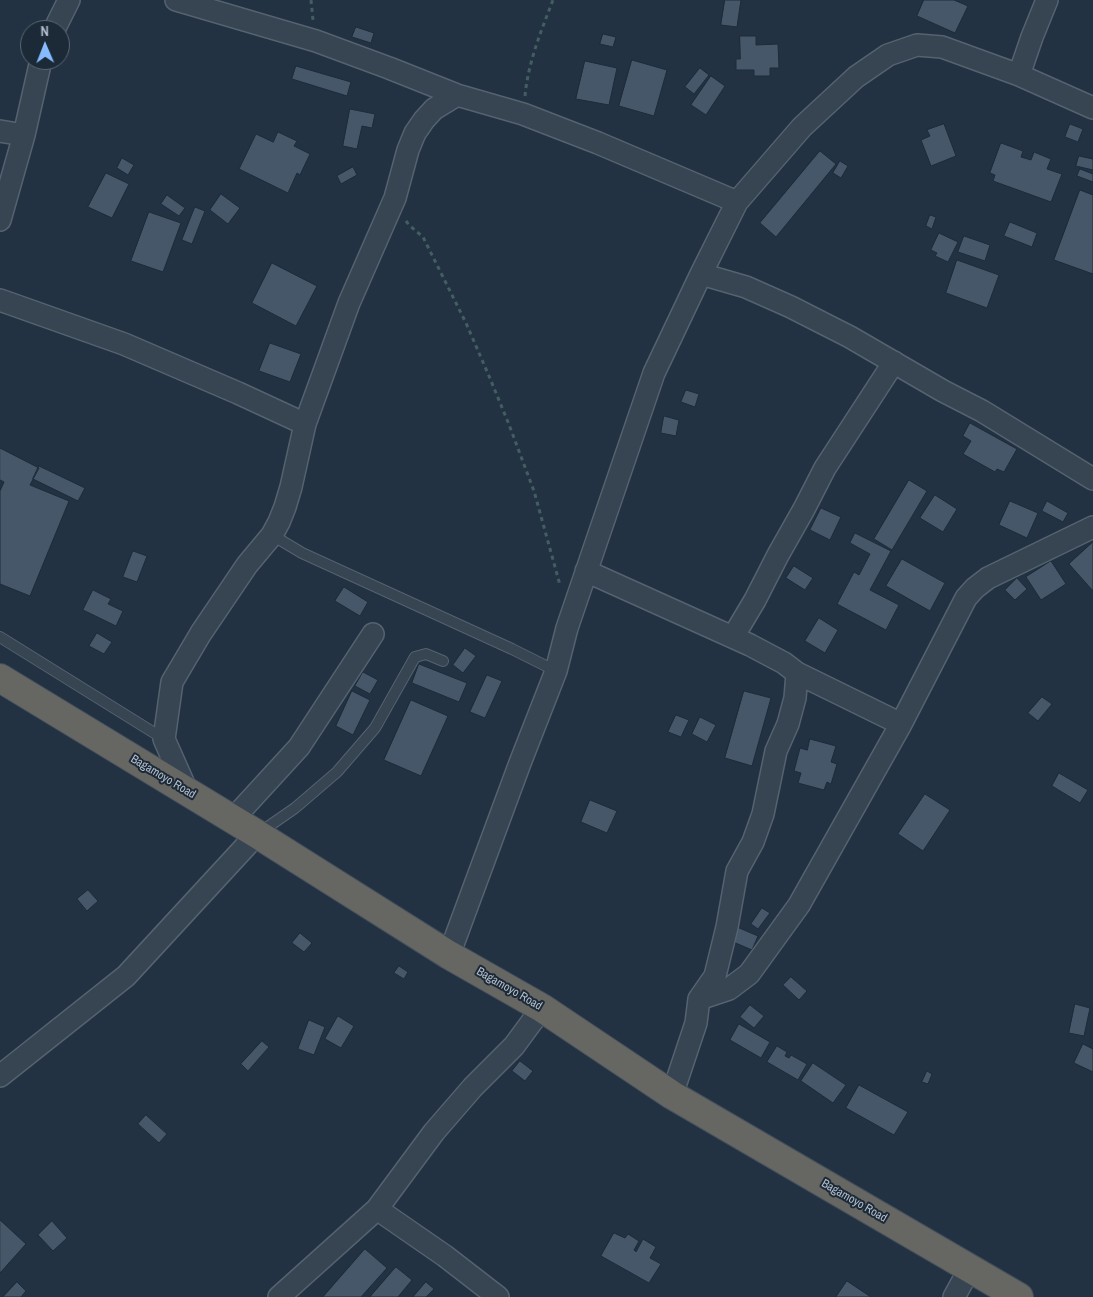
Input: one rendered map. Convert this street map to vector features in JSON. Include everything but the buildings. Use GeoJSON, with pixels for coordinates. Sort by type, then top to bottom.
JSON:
{"type":"FeatureCollection","features":[{"type":"Feature","properties":{"kind":"highway","name":"Bagamoyo Road"},"geometry":{"type":"LineString","coordinates":[[0,678],[233,819],[449,955],[542,1008],[672,1095],[1019,1297]]}},
{"type":"Feature","properties":{"kind":"street"},"geometry":{"type":"LineString","coordinates":[[59,20],[69,0]]}},
{"type":"Feature","properties":{"kind":"street"},"geometry":{"type":"LineString","coordinates":[[176,0],[316,41],[457,95],[523,114],[598,143],[737,202]]}},
{"type":"Feature","properties":{"kind":"street"},"geometry":{"type":"LineString","coordinates":[[1019,74],[1048,0]]}},
{"type":"Feature","properties":{"kind":"street"},"geometry":{"type":"LineString","coordinates":[[449,955],[556,671],[586,570],[654,373],[737,202],[802,127],[856,77],[888,55],[917,45],[942,47],[1019,74],[1093,108]]}},
{"type":"Feature","properties":{"kind":"street"},"geometry":{"type":"LineString","coordinates":[[0,220],[24,135],[38,70]]}},
{"type":"Feature","properties":{"kind":"street"},"geometry":{"type":"LineString","coordinates":[[187,791],[164,739],[172,682],[201,633],[279,522],[285,507],[305,424],[349,303],[395,198],[408,150],[415,133],[434,109],[457,95]]}},
{"type":"Feature","properties":{"kind":"street"},"geometry":{"type":"LineString","coordinates":[[0,131],[24,135]]}},
{"type":"Feature","properties":{"kind":"street"},"geometry":{"type":"LineString","coordinates":[[701,274],[746,287],[791,307],[894,362],[943,391],[982,410],[1093,478]]}},
{"type":"Feature","properties":{"kind":"street"},"geometry":{"type":"LineString","coordinates":[[0,300],[124,344],[305,424]]}},
{"type":"Feature","properties":{"kind":"street"},"geometry":{"type":"LineString","coordinates":[[733,637],[825,468],[894,362]]}},
{"type":"Feature","properties":{"kind":"street"},"geometry":{"type":"LineString","coordinates":[[699,999],[729,988],[749,974],[799,905],[901,724],[966,598],[974,588],[988,578],[1093,527]]}},
{"type":"Feature","properties":{"kind":"street"},"geometry":{"type":"LineString","coordinates":[[586,570],[733,637],[784,663],[797,673],[901,724]]}},
{"type":"Feature","properties":{"kind":"street"},"geometry":{"type":"LineString","coordinates":[[233,819],[299,747],[374,634]]}},
{"type":"Feature","properties":{"kind":"street"},"geometry":{"type":"LineString","coordinates":[[672,1095],[696,1023],[699,999],[715,976],[727,927],[737,871],[753,842],[763,814],[776,751],[788,724],[795,698],[797,673]]}},
{"type":"Feature","properties":{"kind":"street"},"geometry":{"type":"LineString","coordinates":[[0,1076],[126,976],[257,834]]}},
{"type":"Feature","properties":{"kind":"street"},"geometry":{"type":"LineString","coordinates":[[279,1297],[377,1209],[434,1132],[473,1087],[514,1046],[542,1008]]}},
{"type":"Feature","properties":{"kind":"street"},"geometry":{"type":"LineString","coordinates":[[377,1209],[445,1256],[498,1297]]}},
{"type":"Feature","properties":{"kind":"street"},"geometry":{"type":"LineString","coordinates":[[954,1297],[970,1268]]}},
{"type":"Feature","properties":{"kind":"lane"},"geometry":{"type":"LineString","coordinates":[[272,534],[302,553],[556,671]]}},
{"type":"Feature","properties":{"kind":"lane"},"geometry":{"type":"LineString","coordinates":[[0,637],[164,739]]}},
{"type":"Feature","properties":{"kind":"lane"},"geometry":{"type":"LineString","coordinates":[[257,834],[295,808],[337,772],[375,728],[415,657],[426,654],[443,661]]}},
{"type":"Feature","properties":{"kind":"path"},"geometry":{"type":"LineString","coordinates":[[523,114],[526,83],[539,37],[553,0]]}},
{"type":"Feature","properties":{"kind":"path"},"geometry":{"type":"LineString","coordinates":[[395,198],[409,225],[423,237],[466,323],[489,376],[534,491],[555,569],[572,613]]}}]}
